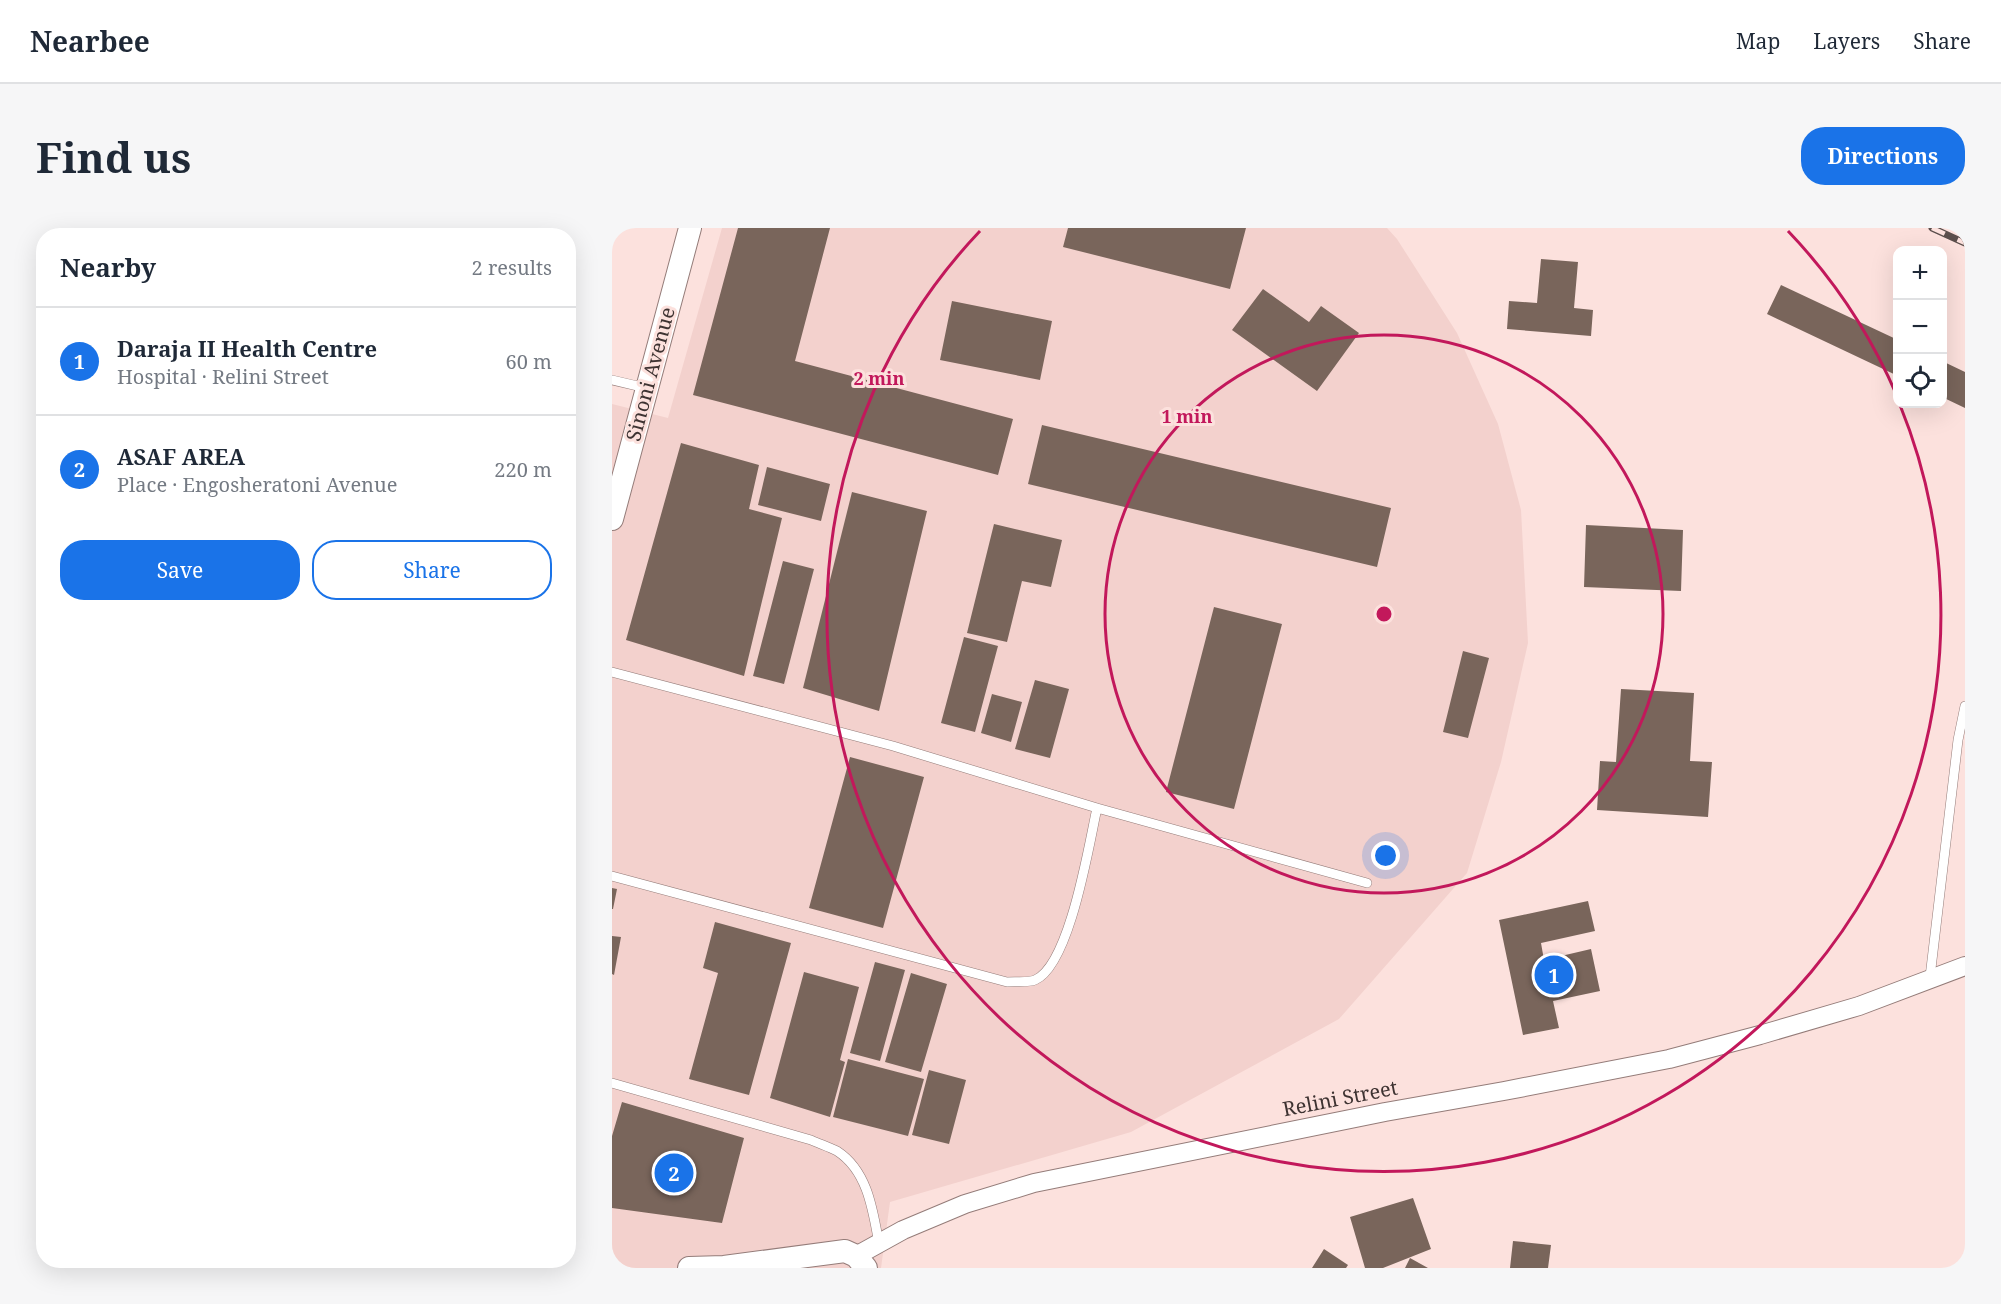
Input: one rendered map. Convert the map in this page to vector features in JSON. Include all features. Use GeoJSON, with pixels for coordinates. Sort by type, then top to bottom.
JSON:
{"type":"FeatureCollection","features":[{"type":"Feature","properties":{"kind":"street","name":"Sinoni Avenue"},"geometry":{"type":"LineString","coordinates":[[612,519],[690,228]]}},
{"type":"Feature","properties":{"kind":"street","name":"Relini Street"},"geometry":{"type":"LineString","coordinates":[[861,1262],[879,1244],[912,1226],[964,1204],[1034,1183],[1226,1146],[1385,1112],[1669,1059],[1850,1008],[1965,966]]}},
{"type":"Feature","properties":{"kind":"street"},"geometry":{"type":"LineString","coordinates":[[689,1268],[724,1267],[845,1251],[861,1262]]}},
{"type":"Feature","properties":{"kind":"lane"},"geometry":{"type":"LineString","coordinates":[[612,380],[646,388]]}},
{"type":"Feature","properties":{"kind":"lane"},"geometry":{"type":"LineString","coordinates":[[612,672],[892,746],[1097,808],[1367,883]]}},
{"type":"Feature","properties":{"kind":"lane"},"geometry":{"type":"LineString","coordinates":[[1930,977],[1958,740],[1965,706]]}},
{"type":"Feature","properties":{"kind":"lane"},"geometry":{"type":"LineString","coordinates":[[612,876],[1007,982],[1035,980],[1051,966],[1069,928],[1097,808]]}},
{"type":"Feature","properties":{"kind":"lane"},"geometry":{"type":"LineString","coordinates":[[612,1083],[811,1140],[838,1152],[850,1162],[868,1192],[879,1244]]}},
{"type":"Feature","properties":{"kind":"shaded area"},"geometry":{"type":"Polygon","coordinates":[[[722,228],[1387,228],[1397,239],[1457,333],[1498,424],[1521,510],[1528,643],[1501,762],[1467,873],[1339,1019],[1131,1132],[890,1202],[881,1268],[612,1268],[612,404],[668,418],[722,228]]]}},
{"type":"Feature","properties":{"kind":"building"},"geometry":{"type":"Polygon","coordinates":[[[738,228],[830,228],[795,361],[1013,419],[998,475],[693,395],[738,228]]]}},
{"type":"Feature","properties":{"kind":"building"},"geometry":{"type":"Polygon","coordinates":[[[1068,228],[1246,228],[1230,289],[1063,247],[1068,228]]]}},
{"type":"Feature","properties":{"kind":"building"},"geometry":{"type":"Polygon","coordinates":[[[1541,259],[1578,262],[1574,308],[1593,310],[1591,336],[1507,329],[1509,301],[1537,303],[1541,259]]]}},
{"type":"Feature","properties":{"kind":"building"},"geometry":{"type":"Polygon","coordinates":[[[1781,285],[1893,338],[1893,374],[1767,314],[1781,285]]]}},
{"type":"Feature","properties":{"kind":"building"},"geometry":{"type":"Polygon","coordinates":[[[1263,289],[1309,322],[1321,306],[1359,333],[1317,391],[1232,330],[1263,289]]]}},
{"type":"Feature","properties":{"kind":"building"},"geometry":{"type":"Polygon","coordinates":[[[952,301],[1052,321],[1040,380],[940,360],[952,301]]]}},
{"type":"Feature","properties":{"kind":"building"},"geometry":{"type":"Polygon","coordinates":[[[1947,363],[1965,372],[1965,408],[1947,399],[1947,363]]]}},
{"type":"Feature","properties":{"kind":"building"},"geometry":{"type":"Polygon","coordinates":[[[1042,425],[1391,508],[1377,567],[1028,484],[1042,425]]]}},
{"type":"Feature","properties":{"kind":"building"},"geometry":{"type":"Polygon","coordinates":[[[681,443],[759,465],[749,509],[782,518],[744,676],[626,640],[681,443]]]}},
{"type":"Feature","properties":{"kind":"building"},"geometry":{"type":"Polygon","coordinates":[[[767,467],[830,484],[821,521],[758,505],[767,467]]]}},
{"type":"Feature","properties":{"kind":"building"},"geometry":{"type":"Polygon","coordinates":[[[852,492],[927,511],[879,711],[803,688],[852,492]]]}},
{"type":"Feature","properties":{"kind":"building"},"geometry":{"type":"Polygon","coordinates":[[[994,524],[1062,540],[1051,587],[1022,581],[1007,642],[967,633],[994,524]]]}},
{"type":"Feature","properties":{"kind":"building"},"geometry":{"type":"Polygon","coordinates":[[[1586,525],[1683,530],[1681,591],[1584,587],[1586,525]]]}},
{"type":"Feature","properties":{"kind":"building"},"geometry":{"type":"Polygon","coordinates":[[[783,561],[814,569],[784,684],[753,676],[783,561]]]}},
{"type":"Feature","properties":{"kind":"building"},"geometry":{"type":"Polygon","coordinates":[[[1214,607],[1282,624],[1234,809],[1166,792],[1214,607]]]}},
{"type":"Feature","properties":{"kind":"building"},"geometry":{"type":"Polygon","coordinates":[[[964,637],[998,646],[975,732],[941,723],[964,637]]]}},
{"type":"Feature","properties":{"kind":"building"},"geometry":{"type":"Polygon","coordinates":[[[1463,651],[1489,658],[1468,738],[1443,732],[1463,651]]]}},
{"type":"Feature","properties":{"kind":"building"},"geometry":{"type":"Polygon","coordinates":[[[1035,680],[1069,689],[1050,758],[1015,749],[1035,680]]]}},
{"type":"Feature","properties":{"kind":"building"},"geometry":{"type":"Polygon","coordinates":[[[1621,689],[1694,693],[1690,761],[1712,762],[1708,817],[1597,810],[1600,761],[1616,762],[1621,689]]]}},
{"type":"Feature","properties":{"kind":"building"},"geometry":{"type":"Polygon","coordinates":[[[992,694],[1022,702],[1011,742],[981,733],[992,694]]]}},
{"type":"Feature","properties":{"kind":"building"},"geometry":{"type":"Polygon","coordinates":[[[850,757],[924,777],[883,928],[809,908],[850,757]]]}},
{"type":"Feature","properties":{"kind":"building"},"geometry":{"type":"Polygon","coordinates":[[[612,888],[617,889],[613,909],[612,909],[612,888]]]}},
{"type":"Feature","properties":{"kind":"building"},"geometry":{"type":"Polygon","coordinates":[[[1588,901],[1595,931],[1541,943],[1544,960],[1591,949],[1600,991],[1553,1001],[1559,1028],[1523,1035],[1499,920],[1588,901]]]}},
{"type":"Feature","properties":{"kind":"building"},"geometry":{"type":"Polygon","coordinates":[[[715,922],[791,943],[749,1095],[689,1079],[718,973],[703,968],[715,922]]]}},
{"type":"Feature","properties":{"kind":"building"},"geometry":{"type":"Polygon","coordinates":[[[612,936],[621,937],[614,975],[612,974],[612,936]]]}},
{"type":"Feature","properties":{"kind":"building"},"geometry":{"type":"Polygon","coordinates":[[[875,962],[905,970],[880,1061],[850,1053],[875,962]]]}},
{"type":"Feature","properties":{"kind":"building"},"geometry":{"type":"Polygon","coordinates":[[[804,972],[859,987],[840,1060],[845,1062],[830,1117],[770,1098],[804,972]]]}},
{"type":"Feature","properties":{"kind":"building"},"geometry":{"type":"Polygon","coordinates":[[[911,973],[947,984],[921,1072],[885,1062],[911,973]]]}},
{"type":"Feature","properties":{"kind":"building"},"geometry":{"type":"Polygon","coordinates":[[[848,1059],[924,1079],[908,1136],[833,1117],[848,1059]]]}},
{"type":"Feature","properties":{"kind":"building"},"geometry":{"type":"Polygon","coordinates":[[[929,1070],[966,1080],[949,1144],[912,1135],[929,1070]]]}},
{"type":"Feature","properties":{"kind":"building"},"geometry":{"type":"Polygon","coordinates":[[[622,1102],[744,1138],[722,1223],[612,1208],[612,1136],[622,1102]]]}},
{"type":"Feature","properties":{"kind":"building"},"geometry":{"type":"Polygon","coordinates":[[[1413,1198],[1431,1249],[1383,1268],[1365,1268],[1350,1217],[1413,1198]]]}},
{"type":"Feature","properties":{"kind":"building"},"geometry":{"type":"Polygon","coordinates":[[[1513,1241],[1551,1245],[1548,1268],[1510,1268],[1513,1241]]]}},
{"type":"Feature","properties":{"kind":"building"},"geometry":{"type":"Polygon","coordinates":[[[1324,1249],[1348,1265],[1346,1268],[1312,1268],[1324,1249]]]}},
{"type":"Feature","properties":{"kind":"building"},"geometry":{"type":"Polygon","coordinates":[[[1410,1258],[1428,1268],[1405,1268],[1410,1258]]]}},
{"type":"Feature","properties":{"kind":"railway"},"geometry":{"type":"LineString","coordinates":[[1932,228],[1965,243]]}},
{"type":"Feature","properties":{"kind":"place","name":"Daraja II Health Centre"},"geometry":{"type":"Point","coordinates":[1554,975]}},
{"type":"Feature","properties":{"kind":"place","name":"ASAF AREA"},"geometry":{"type":"Point","coordinates":[674,1173]}}]}
